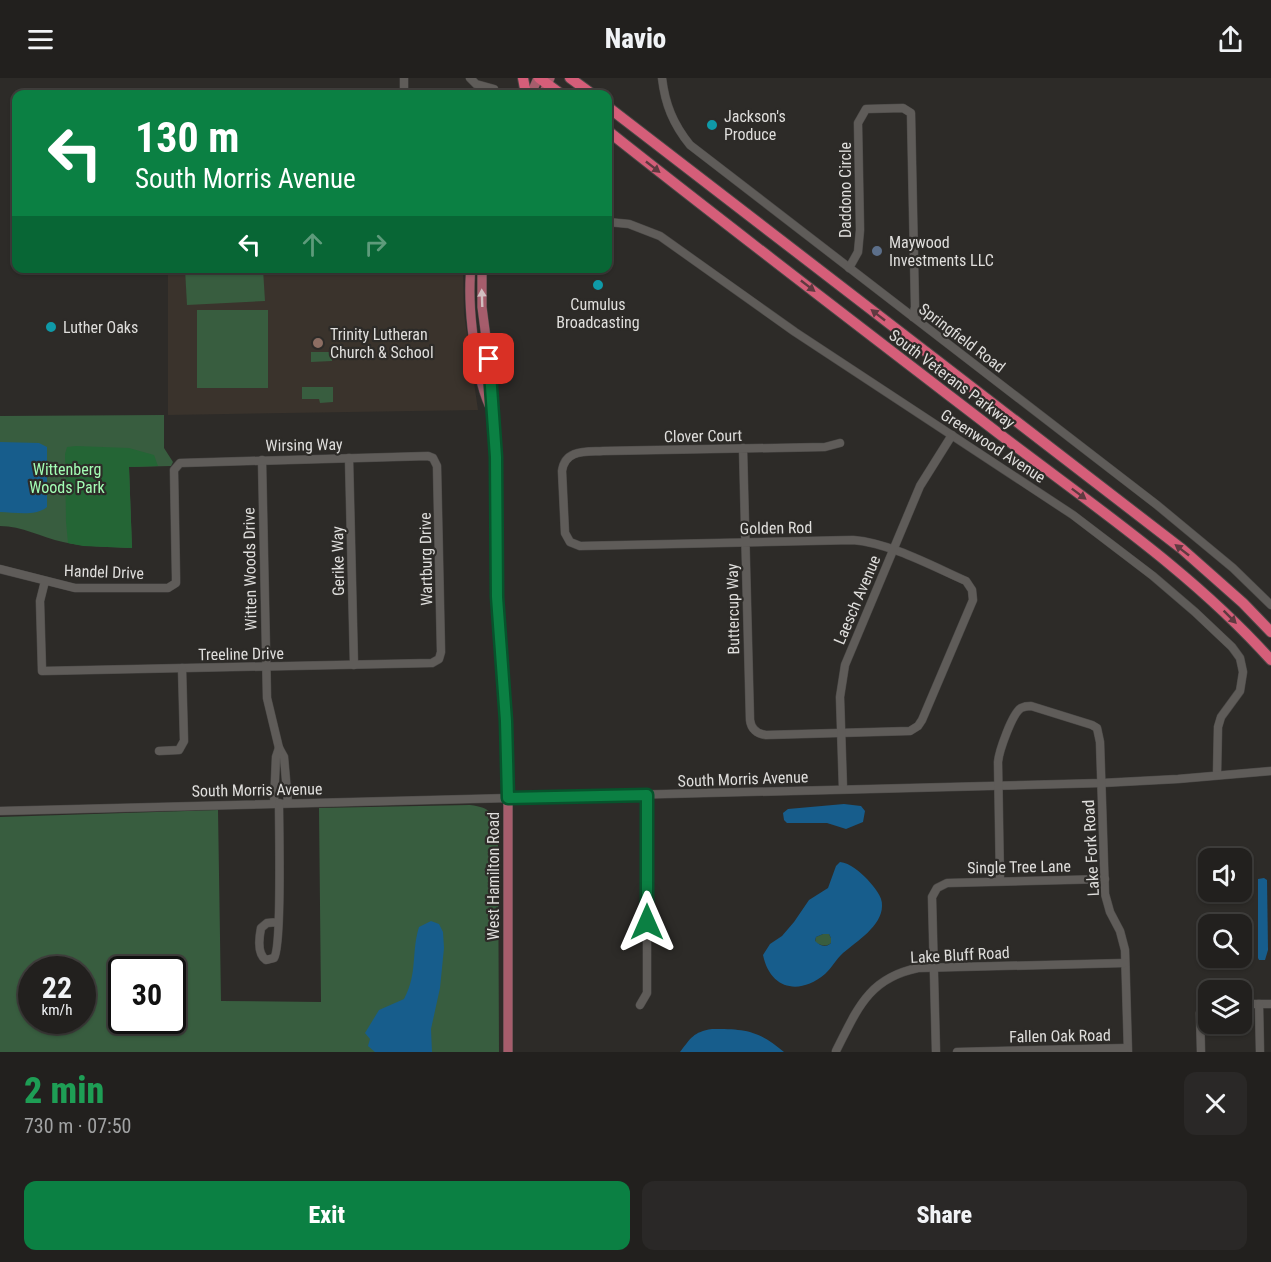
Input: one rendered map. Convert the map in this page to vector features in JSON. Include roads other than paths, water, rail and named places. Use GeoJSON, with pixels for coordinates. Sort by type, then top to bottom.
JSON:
{"type":"FeatureCollection","features":[{"type":"Feature","properties":{"kind":"highway"},"geometry":{"type":"LineString","coordinates":[[570,78],[586,90]]}},
{"type":"Feature","properties":{"kind":"highway"},"geometry":{"type":"LineString","coordinates":[[578,78],[588,90]]}},
{"type":"Feature","properties":{"kind":"highway","name":"South Veterans Parkway"},"geometry":{"type":"LineString","coordinates":[[612,109],[1182,549],[1243,603],[1271,632]]}},
{"type":"Feature","properties":{"kind":"highway","name":"South Veterans Parkway"},"geometry":{"type":"LineString","coordinates":[[612,134],[1156,552],[1225,611],[1271,660]]}},
{"type":"Feature","properties":{"kind":"main road","name":"West Hamilton Road"},"geometry":{"type":"LineString","coordinates":[[471,273],[473,331],[482,390],[492,412]]}},
{"type":"Feature","properties":{"kind":"main road","name":"West Hamilton Road"},"geometry":{"type":"LineString","coordinates":[[482,273],[482,307],[491,376],[496,457],[497,592],[507,727],[508,1052]]}},
{"type":"Feature","properties":{"kind":"street"},"geometry":{"type":"LineString","coordinates":[[470,78],[476,84],[494,89]]}},
{"type":"Feature","properties":{"kind":"street","name":"Springfield Road"},"geometry":{"type":"LineString","coordinates":[[662,78],[664,95],[670,113],[678,130],[690,145],[1157,505],[1233,568],[1271,605]]}},
{"type":"Feature","properties":{"kind":"street","name":"Daddono Circle"},"geometry":{"type":"LineString","coordinates":[[849,268],[858,252],[860,230],[858,123],[867,109],[903,108],[911,112],[915,307],[913,317]]}},
{"type":"Feature","properties":{"kind":"street","name":"Greenwood Avenue"},"geometry":{"type":"LineString","coordinates":[[612,222],[629,224],[660,236],[795,333],[1073,515],[1124,553],[1195,612],[1232,647],[1242,665],[1243,681],[1240,691],[1221,717],[1218,727],[1217,775]]}},
{"type":"Feature","properties":{"kind":"street","name":"Laesch Avenue"},"geometry":{"type":"LineString","coordinates":[[843,789],[840,689],[845,665],[920,486],[952,435]]}},
{"type":"Feature","properties":{"kind":"street","name":"Clover Court"},"geometry":{"type":"LineString","coordinates":[[570,542],[564,531],[562,471],[568,457],[577,453],[825,447],[840,443]]}},
{"type":"Feature","properties":{"kind":"street","name":"Buttercup Way"},"geometry":{"type":"LineString","coordinates":[[743,448],[750,720],[755,731],[766,735],[841,734]]}},
{"type":"Feature","properties":{"kind":"street","name":"Wirsing Way"},"geometry":{"type":"LineString","coordinates":[[173,586],[176,583],[176,466],[186,461],[428,456],[433,458]]}},
{"type":"Feature","properties":{"kind":"street","name":"Gerike Way"},"geometry":{"type":"LineString","coordinates":[[349,458],[354,665]]}},
{"type":"Feature","properties":{"kind":"street","name":"Wartburg Drive"},"geometry":{"type":"LineString","coordinates":[[433,458],[437,466],[441,652],[439,659]]}},
{"type":"Feature","properties":{"kind":"street","name":"Witten Woods Drive"},"geometry":{"type":"LineString","coordinates":[[261,460],[267,698],[285,764],[288,803]]}},
{"type":"Feature","properties":{"kind":"street","name":"Golden Rod"},"geometry":{"type":"LineString","coordinates":[[570,542],[580,546],[853,540],[875,543],[966,581],[972,588],[973,600],[922,720],[915,729],[907,732],[841,734]]}},
{"type":"Feature","properties":{"kind":"street","name":"Handel Drive"},"geometry":{"type":"LineString","coordinates":[[0,570],[75,588],[168,588],[173,586]]}},
{"type":"Feature","properties":{"kind":"street","name":"Treeline Drive"},"geometry":{"type":"LineString","coordinates":[[45,581],[40,601],[42,671],[432,663],[439,659]]}},
{"type":"Feature","properties":{"kind":"street"},"geometry":{"type":"LineString","coordinates":[[159,751],[179,750],[184,741],[182,669]]}},
{"type":"Feature","properties":{"kind":"street","name":"Lake Fork Road"},"geometry":{"type":"LineString","coordinates":[[998,785],[1000,750],[1016,714],[1023,707],[1027,706],[1097,728],[1100,742],[1108,906],[1123,940],[1127,1050]]}},
{"type":"Feature","properties":{"kind":"street","name":"Witten Woods Drive"},"geometry":{"type":"LineString","coordinates":[[278,922],[267,923],[261,928],[260,952],[266,960],[271,960],[277,955],[278,922],[276,757],[279,748]]}},
{"type":"Feature","properties":{"kind":"street","name":"South Morris Avenue"},"geometry":{"type":"LineString","coordinates":[[0,811],[1102,783],[1271,771]]}},
{"type":"Feature","properties":{"kind":"street"},"geometry":{"type":"LineString","coordinates":[[998,785],[1000,881]]}},
{"type":"Feature","properties":{"kind":"street"},"geometry":{"type":"LineString","coordinates":[[640,1005],[647,993],[647,795]]}},
{"type":"Feature","properties":{"kind":"street","name":"Single Tree Lane"},"geometry":{"type":"LineString","coordinates":[[934,968],[932,897],[937,888],[947,883],[1105,879]]}},
{"type":"Feature","properties":{"kind":"street","name":"Lake Bluff Road"},"geometry":{"type":"LineString","coordinates":[[836,1051],[861,1003],[875,987],[902,972],[918,968],[1125,963]]}},
{"type":"Feature","properties":{"kind":"street"},"geometry":{"type":"LineString","coordinates":[[934,968],[936,1052]]}},
{"type":"Feature","properties":{"kind":"street"},"geometry":{"type":"LineString","coordinates":[[1252,1004],[1271,1004]]}},
{"type":"Feature","properties":{"kind":"street"},"geometry":{"type":"LineString","coordinates":[[1259,1004],[1260,1052]]}},
{"type":"Feature","properties":{"kind":"street"},"geometry":{"type":"LineString","coordinates":[[1200,1034],[1201,1052]]}},
{"type":"Feature","properties":{"kind":"street","name":"Fallen Oak Road"},"geometry":{"type":"LineString","coordinates":[[957,1052],[1127,1050]]}},
{"type":"Feature","properties":{"kind":"water"},"geometry":{"type":"Polygon","coordinates":[[[0,442],[39,443],[47,447],[47,507],[31,513],[0,512],[0,442]]]}},
{"type":"Feature","properties":{"kind":"water"},"geometry":{"type":"Polygon","coordinates":[[[844,804],[861,806],[865,811],[863,822],[846,829],[827,823],[787,823],[784,820],[783,813],[788,809],[844,804]]]}},
{"type":"Feature","properties":{"kind":"water"},"geometry":{"type":"Polygon","coordinates":[[[840,862],[847,864],[867,879],[881,899],[881,913],[873,927],[841,955],[825,974],[805,985],[787,986],[772,975],[763,955],[770,944],[782,936],[794,922],[809,900],[828,888],[836,866],[840,862]],[[829,934],[816,937],[815,941],[823,946],[829,945],[831,938],[829,934]]]}},
{"type":"Feature","properties":{"kind":"water"},"geometry":{"type":"Polygon","coordinates":[[[1258,879],[1267,880],[1268,950],[1265,960],[1259,960],[1258,879]]]}},
{"type":"Feature","properties":{"kind":"water"},"geometry":{"type":"Polygon","coordinates":[[[431,921],[439,924],[443,932],[444,948],[440,988],[431,1029],[432,1052],[375,1052],[368,1046],[370,1039],[365,1033],[379,1010],[404,999],[413,972],[419,927],[431,921]]]}},
{"type":"Feature","properties":{"kind":"water"},"geometry":{"type":"Polygon","coordinates":[[[712,1029],[751,1032],[784,1052],[680,1052],[696,1034],[712,1029]]]}},
{"type":"Feature","properties":{"kind":"place","name":"Jackson's Produce"},"geometry":{"type":"Point","coordinates":[712,125]}},
{"type":"Feature","properties":{"kind":"place","name":"Maywood Investments LLC"},"geometry":{"type":"Point","coordinates":[877,251]}},
{"type":"Feature","properties":{"kind":"place","name":"Cumulus Broadcasting"},"geometry":{"type":"Point","coordinates":[598,285]}},
{"type":"Feature","properties":{"kind":"place","name":"Luther Oaks"},"geometry":{"type":"Point","coordinates":[51,327]}},
{"type":"Feature","properties":{"kind":"place","name":"Trinity Lutheran Church & School"},"geometry":{"type":"Point","coordinates":[318,343]}},
{"type":"Feature","properties":{"kind":"park label","name":"Wittenberg Woods Park"},"geometry":{"type":"Point","coordinates":[67,478]}}]}
